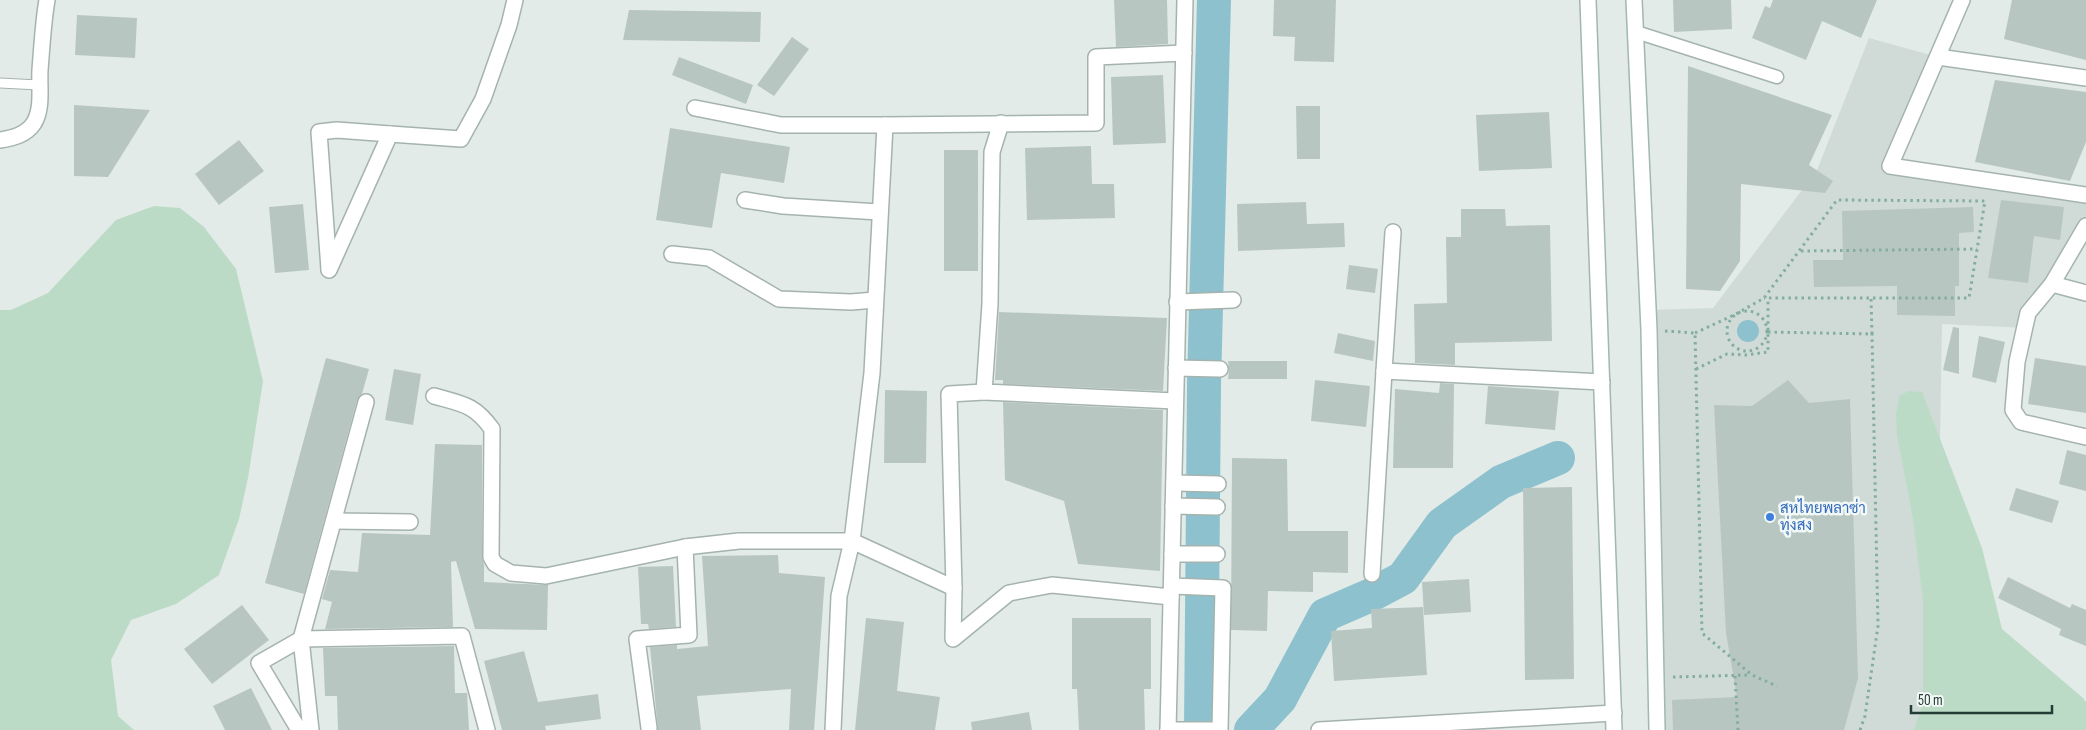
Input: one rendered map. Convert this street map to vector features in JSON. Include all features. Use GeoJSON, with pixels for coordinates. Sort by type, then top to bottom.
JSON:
{"type":"FeatureCollection","features":[{"type":"Feature","properties":{"kind":"street"},"geometry":{"type":"LineString","coordinates":[[0,140],[17,137],[34,124],[39,110],[39,85],[47,0]]}},
{"type":"Feature","properties":{"kind":"street"},"geometry":{"type":"LineString","coordinates":[[390,134],[329,270],[318,132],[336,130],[461,139],[483,99],[509,25],[515,0]]}},
{"type":"Feature","properties":{"kind":"street"},"geometry":{"type":"LineString","coordinates":[[1175,401],[984,392],[950,394],[954,588],[953,639],[1009,593],[1052,584],[1172,590],[1223,588],[1220,730],[1169,730],[1172,590],[1174,506],[1175,401],[1185,0]]}},
{"type":"Feature","properties":{"kind":"street"},"geometry":{"type":"LineString","coordinates":[[1588,0],[1614,730]]}},
{"type":"Feature","properties":{"kind":"street"},"geometry":{"type":"LineString","coordinates":[[1634,0],[1649,330],[1657,730]]}},
{"type":"Feature","properties":{"kind":"street"},"geometry":{"type":"LineString","coordinates":[[1962,0],[1890,166],[2086,195]]}},
{"type":"Feature","properties":{"kind":"street"},"geometry":{"type":"LineString","coordinates":[[1636,32],[1777,76]]}},
{"type":"Feature","properties":{"kind":"street"},"geometry":{"type":"LineString","coordinates":[[695,108],[781,125],[1096,123],[1096,57],[1184,54]]}},
{"type":"Feature","properties":{"kind":"street"},"geometry":{"type":"LineString","coordinates":[[1938,57],[2086,78]]}},
{"type":"Feature","properties":{"kind":"street"},"geometry":{"type":"LineString","coordinates":[[984,392],[990,304],[992,152],[1001,123]]}},
{"type":"Feature","properties":{"kind":"street"},"geometry":{"type":"LineString","coordinates":[[833,730],[839,596],[852,541],[872,372],[885,125]]}},
{"type":"Feature","properties":{"kind":"street"},"geometry":{"type":"LineString","coordinates":[[745,200],[783,206],[879,212]]}},
{"type":"Feature","properties":{"kind":"street"},"geometry":{"type":"LineString","coordinates":[[2086,226],[2052,284],[2028,313],[2017,362],[2013,410],[2021,422],[2086,437]]}},
{"type":"Feature","properties":{"kind":"street"},"geometry":{"type":"LineString","coordinates":[[1372,574],[1393,232]]}},
{"type":"Feature","properties":{"kind":"street"},"geometry":{"type":"LineString","coordinates":[[672,254],[709,258],[780,299],[851,302],[875,300]]}},
{"type":"Feature","properties":{"kind":"street"},"geometry":{"type":"LineString","coordinates":[[2052,284],[2086,293]]}},
{"type":"Feature","properties":{"kind":"street"},"geometry":{"type":"LineString","coordinates":[[1178,302],[1233,300]]}},
{"type":"Feature","properties":{"kind":"street"},"geometry":{"type":"LineString","coordinates":[[1176,368],[1220,368]]}},
{"type":"Feature","properties":{"kind":"street"},"geometry":{"type":"LineString","coordinates":[[1384,371],[1602,382]]}},
{"type":"Feature","properties":{"kind":"street"},"geometry":{"type":"LineString","coordinates":[[434,396],[469,406],[484,418],[492,429],[491,557],[495,564],[510,573],[546,576],[685,547],[739,541],[852,541],[954,588]]}},
{"type":"Feature","properties":{"kind":"street"},"geometry":{"type":"LineString","coordinates":[[311,730],[302,639],[366,402]]}},
{"type":"Feature","properties":{"kind":"street"},"geometry":{"type":"LineString","coordinates":[[1174,483],[1218,484]]}},
{"type":"Feature","properties":{"kind":"street"},"geometry":{"type":"LineString","coordinates":[[1174,506],[1217,507]]}},
{"type":"Feature","properties":{"kind":"street"},"geometry":{"type":"LineString","coordinates":[[334,521],[410,522]]}},
{"type":"Feature","properties":{"kind":"street"},"geometry":{"type":"LineString","coordinates":[[649,728],[637,639],[689,635],[685,547]]}},
{"type":"Feature","properties":{"kind":"street"},"geometry":{"type":"LineString","coordinates":[[1173,554],[1216,554]]}},
{"type":"Feature","properties":{"kind":"street"},"geometry":{"type":"LineString","coordinates":[[299,730],[259,663],[302,639],[462,636],[487,730]]}},
{"type":"Feature","properties":{"kind":"street"},"geometry":{"type":"LineString","coordinates":[[1319,730],[1614,713]]}},
{"type":"Feature","properties":{"kind":"lane"},"geometry":{"type":"LineString","coordinates":[[0,83],[39,85]]}},
{"type":"Feature","properties":{"kind":"path"},"geometry":{"type":"LineString","coordinates":[[1649,330],[1695,333],[1766,298],[1837,200],[1984,201],[1969,298],[1766,298]]}},
{"type":"Feature","properties":{"kind":"path"},"geometry":{"type":"LineString","coordinates":[[1800,252],[1977,249]]}},
{"type":"Feature","properties":{"kind":"path"},"geometry":{"type":"LineString","coordinates":[[1696,369],[1727,354],[1746,355],[1768,352],[1766,298]]}},
{"type":"Feature","properties":{"kind":"path"},"geometry":{"type":"LineString","coordinates":[[1860,730],[1864,716],[1878,626],[1871,298]]}},
{"type":"Feature","properties":{"kind":"path"},"geometry":{"type":"LineString","coordinates":[[1744,311],[1756,313],[1765,320],[1768,332],[1764,344],[1759,348],[1750,351],[1734,347],[1727,335],[1730,321],[1736,314],[1744,311]]}},
{"type":"Feature","properties":{"kind":"path"},"geometry":{"type":"LineString","coordinates":[[1768,332],[1872,334]]}},
{"type":"Feature","properties":{"kind":"path"},"geometry":{"type":"LineString","coordinates":[[1695,333],[1702,633],[1752,675],[1777,686]]}},
{"type":"Feature","properties":{"kind":"path"},"geometry":{"type":"LineString","coordinates":[[1657,678],[1752,675]]}},
{"type":"Feature","properties":{"kind":"path"},"geometry":{"type":"LineString","coordinates":[[1734,676],[1738,730]]}},
{"type":"Feature","properties":{"kind":"shaded area"},"geometry":{"type":"Polygon","coordinates":[[[1869,38],[1938,57],[1890,166],[2086,195],[2086,226],[2025,328],[1942,324],[1936,684],[1927,730],[1657,730],[1648,310],[1713,308],[1817,170],[1869,38]]]}},
{"type":"Feature","properties":{"kind":"green space"},"geometry":{"type":"Polygon","coordinates":[[[154,206],[180,208],[204,227],[236,269],[263,381],[248,478],[239,519],[219,575],[176,604],[131,620],[111,660],[118,716],[134,730],[0,730],[0,310],[11,310],[48,293],[116,220],[154,206]]]}},
{"type":"Feature","properties":{"kind":"green space"},"geometry":{"type":"Polygon","coordinates":[[[1909,391],[1922,392],[1982,548],[2002,629],[2083,698],[2086,702],[2086,730],[1914,730],[1923,704],[1923,600],[1913,519],[1897,435],[1896,415],[1899,396],[1909,391]]]}},
{"type":"Feature","properties":{"kind":"water"},"geometry":{"type":"Polygon","coordinates":[[[1744,320],[1752,320],[1759,327],[1759,335],[1752,342],[1744,342],[1737,335],[1737,327],[1744,320]]]}},
{"type":"Feature","properties":{"kind":"building"},"geometry":{"type":"Polygon","coordinates":[[[1114,0],[1167,0],[1168,44],[1116,47],[1114,0]]]}},
{"type":"Feature","properties":{"kind":"building"},"geometry":{"type":"Polygon","coordinates":[[[1274,0],[1336,0],[1334,62],[1294,61],[1295,37],[1273,36],[1274,0]]]}},
{"type":"Feature","properties":{"kind":"building"},"geometry":{"type":"Polygon","coordinates":[[[1673,0],[1731,0],[1732,29],[1674,32],[1673,0]]]}},
{"type":"Feature","properties":{"kind":"building"},"geometry":{"type":"Polygon","coordinates":[[[1773,0],[1877,0],[1861,38],[1822,21],[1806,60],[1752,38],[1765,6],[1770,8],[1773,0]]]}},
{"type":"Feature","properties":{"kind":"building"},"geometry":{"type":"Polygon","coordinates":[[[2012,0],[2086,0],[2086,60],[2004,39],[2012,0]]]}},
{"type":"Feature","properties":{"kind":"building"},"geometry":{"type":"Polygon","coordinates":[[[629,10],[761,12],[760,42],[623,40],[629,10]]]}},
{"type":"Feature","properties":{"kind":"building"},"geometry":{"type":"Polygon","coordinates":[[[77,15],[137,18],[135,58],[75,55],[77,15]]]}},
{"type":"Feature","properties":{"kind":"building"},"geometry":{"type":"Polygon","coordinates":[[[792,37],[809,49],[774,96],[757,85],[792,37]]]}},
{"type":"Feature","properties":{"kind":"building"},"geometry":{"type":"Polygon","coordinates":[[[679,57],[753,85],[746,104],[672,75],[679,57]]]}},
{"type":"Feature","properties":{"kind":"building"},"geometry":{"type":"Polygon","coordinates":[[[1688,66],[1832,115],[1809,165],[1833,181],[1825,193],[1741,184],[1740,261],[1720,291],[1686,289],[1688,66]]]}},
{"type":"Feature","properties":{"kind":"building"},"geometry":{"type":"Polygon","coordinates":[[[1163,75],[1166,143],[1113,145],[1111,77],[1163,75]]]}},
{"type":"Feature","properties":{"kind":"building"},"geometry":{"type":"Polygon","coordinates":[[[1995,80],[2086,92],[2086,142],[2070,181],[1975,162],[1995,80]]]}},
{"type":"Feature","properties":{"kind":"building"},"geometry":{"type":"Polygon","coordinates":[[[74,105],[150,110],[108,177],[74,176],[74,105]]]}},
{"type":"Feature","properties":{"kind":"building"},"geometry":{"type":"Polygon","coordinates":[[[1296,106],[1320,106],[1320,159],[1297,159],[1296,106]]]}},
{"type":"Feature","properties":{"kind":"building"},"geometry":{"type":"Polygon","coordinates":[[[1549,112],[1552,168],[1479,171],[1476,115],[1549,112]]]}},
{"type":"Feature","properties":{"kind":"building"},"geometry":{"type":"Polygon","coordinates":[[[670,128],[790,147],[784,183],[721,173],[712,228],[656,220],[670,128]]]}},
{"type":"Feature","properties":{"kind":"building"},"geometry":{"type":"Polygon","coordinates":[[[239,140],[264,171],[219,205],[195,174],[239,140]]]}},
{"type":"Feature","properties":{"kind":"building"},"geometry":{"type":"Polygon","coordinates":[[[1091,146],[1092,184],[1114,184],[1115,218],[1027,220],[1025,148],[1091,146]]]}},
{"type":"Feature","properties":{"kind":"building"},"geometry":{"type":"Polygon","coordinates":[[[944,150],[978,150],[978,271],[944,271],[944,150]]]}},
{"type":"Feature","properties":{"kind":"building"},"geometry":{"type":"Polygon","coordinates":[[[2001,200],[2064,207],[2060,240],[2034,236],[2028,283],[1988,278],[2001,200]]]}},
{"type":"Feature","properties":{"kind":"building"},"geometry":{"type":"Polygon","coordinates":[[[1306,202],[1307,224],[1344,223],[1345,247],[1238,251],[1237,204],[1306,202]]]}},
{"type":"Feature","properties":{"kind":"building"},"geometry":{"type":"Polygon","coordinates":[[[303,204],[309,270],[275,273],[269,207],[303,204]]]}},
{"type":"Feature","properties":{"kind":"building"},"geometry":{"type":"Polygon","coordinates":[[[1973,207],[1974,232],[1959,233],[1959,286],[1955,286],[1955,316],[1897,315],[1897,286],[1814,287],[1813,260],[1843,260],[1842,211],[1973,207]]]}},
{"type":"Feature","properties":{"kind":"building"},"geometry":{"type":"Polygon","coordinates":[[[1461,209],[1505,209],[1506,226],[1550,225],[1552,341],[1455,343],[1455,365],[1415,363],[1414,304],[1447,303],[1446,237],[1461,237],[1461,209]]]}},
{"type":"Feature","properties":{"kind":"building"},"geometry":{"type":"Polygon","coordinates":[[[1349,265],[1378,269],[1375,293],[1346,289],[1349,265]]]}},
{"type":"Feature","properties":{"kind":"building"},"geometry":{"type":"Polygon","coordinates":[[[999,312],[1167,318],[1163,391],[1003,384],[1003,380],[995,380],[999,312]]]}},
{"type":"Feature","properties":{"kind":"building"},"geometry":{"type":"Polygon","coordinates":[[[1953,327],[1959,328],[1959,374],[1943,370],[1953,327]]]}},
{"type":"Feature","properties":{"kind":"building"},"geometry":{"type":"Polygon","coordinates":[[[1338,333],[1375,341],[1373,361],[1334,353],[1338,333]]]}},
{"type":"Feature","properties":{"kind":"building"},"geometry":{"type":"Polygon","coordinates":[[[1979,336],[2005,342],[1996,383],[1972,377],[1979,336]]]}},
{"type":"Feature","properties":{"kind":"building"},"geometry":{"type":"Polygon","coordinates":[[[326,358],[369,369],[362,394],[357,400],[304,594],[265,583],[326,358]]]}},
{"type":"Feature","properties":{"kind":"building"},"geometry":{"type":"Polygon","coordinates":[[[2035,358],[2086,366],[2086,413],[2028,404],[2035,358]]]}},
{"type":"Feature","properties":{"kind":"building"},"geometry":{"type":"Polygon","coordinates":[[[1228,361],[1287,361],[1287,379],[1228,379],[1228,361]]]}},
{"type":"Feature","properties":{"kind":"building"},"geometry":{"type":"Polygon","coordinates":[[[394,369],[421,374],[413,425],[385,420],[394,369]]]}},
{"type":"Feature","properties":{"kind":"building"},"geometry":{"type":"Polygon","coordinates":[[[1315,380],[1370,386],[1366,427],[1311,421],[1315,380]]]}},
{"type":"Feature","properties":{"kind":"building"},"geometry":{"type":"Polygon","coordinates":[[[1788,380],[1809,403],[1850,399],[1858,678],[1844,730],[1673,730],[1672,700],[1737,697],[1726,633],[1714,405],[1752,406],[1788,380]]]}},
{"type":"Feature","properties":{"kind":"building"},"geometry":{"type":"Polygon","coordinates":[[[1440,383],[1454,384],[1453,468],[1393,468],[1395,389],[1439,393],[1440,383]]]}},
{"type":"Feature","properties":{"kind":"building"},"geometry":{"type":"Polygon","coordinates":[[[1488,386],[1559,391],[1555,430],[1485,424],[1488,386]]]}},
{"type":"Feature","properties":{"kind":"building"},"geometry":{"type":"Polygon","coordinates":[[[885,390],[927,391],[926,463],[884,463],[885,390]]]}},
{"type":"Feature","properties":{"kind":"building"},"geometry":{"type":"Polygon","coordinates":[[[1003,402],[1163,410],[1160,571],[1078,564],[1064,501],[1005,480],[1003,402]]]}},
{"type":"Feature","properties":{"kind":"building"},"geometry":{"type":"Polygon","coordinates":[[[435,444],[482,445],[482,557],[484,582],[548,585],[547,630],[475,629],[456,561],[451,562],[453,627],[325,629],[332,602],[322,599],[330,570],[358,572],[362,533],[430,535],[435,444]]]}},
{"type":"Feature","properties":{"kind":"building"},"geometry":{"type":"Polygon","coordinates":[[[2067,450],[2086,455],[2086,491],[2059,484],[2067,450]]]}},
{"type":"Feature","properties":{"kind":"building"},"geometry":{"type":"Polygon","coordinates":[[[1232,458],[1287,459],[1288,531],[1348,531],[1348,573],[1313,572],[1313,592],[1268,591],[1267,631],[1231,630],[1232,458]]]}},
{"type":"Feature","properties":{"kind":"building"},"geometry":{"type":"Polygon","coordinates":[[[1572,487],[1574,679],[1525,680],[1523,488],[1572,487]]]}},
{"type":"Feature","properties":{"kind":"building"},"geometry":{"type":"Polygon","coordinates":[[[2016,488],[2059,501],[2052,523],[2009,510],[2016,488]]]}},
{"type":"Feature","properties":{"kind":"building"},"geometry":{"type":"Polygon","coordinates":[[[778,555],[779,573],[825,577],[814,730],[789,730],[791,689],[697,696],[701,730],[658,730],[650,647],[677,645],[677,649],[708,646],[702,556],[778,555]]]}},
{"type":"Feature","properties":{"kind":"building"},"geometry":{"type":"Polygon","coordinates":[[[673,566],[676,627],[649,629],[648,624],[641,624],[638,567],[673,566]]]}},
{"type":"Feature","properties":{"kind":"building"},"geometry":{"type":"Polygon","coordinates":[[[2008,577],[2070,608],[2072,604],[2086,610],[2086,646],[2059,635],[2061,629],[1998,598],[2008,577]]]}},
{"type":"Feature","properties":{"kind":"building"},"geometry":{"type":"Polygon","coordinates":[[[1469,579],[1471,612],[1424,615],[1422,582],[1469,579]]]}},
{"type":"Feature","properties":{"kind":"building"},"geometry":{"type":"Polygon","coordinates":[[[242,605],[269,640],[212,684],[184,649],[242,605]]]}},
{"type":"Feature","properties":{"kind":"building"},"geometry":{"type":"Polygon","coordinates":[[[1423,607],[1427,675],[1334,681],[1331,631],[1372,628],[1371,609],[1423,607]]]}},
{"type":"Feature","properties":{"kind":"building"},"geometry":{"type":"Polygon","coordinates":[[[866,618],[904,622],[897,691],[940,697],[935,730],[855,730],[866,618]]]}},
{"type":"Feature","properties":{"kind":"building"},"geometry":{"type":"Polygon","coordinates":[[[1072,618],[1151,618],[1151,689],[1144,689],[1145,730],[1079,730],[1077,689],[1072,689],[1072,618]]]}},
{"type":"Feature","properties":{"kind":"building"},"geometry":{"type":"Polygon","coordinates":[[[454,646],[455,693],[467,693],[469,730],[338,730],[337,696],[325,696],[323,648],[454,646]]]}},
{"type":"Feature","properties":{"kind":"building"},"geometry":{"type":"Polygon","coordinates":[[[524,651],[538,702],[598,694],[601,719],[545,726],[546,730],[502,730],[484,661],[524,651]]]}},
{"type":"Feature","properties":{"kind":"building"},"geometry":{"type":"Polygon","coordinates":[[[251,688],[272,730],[225,730],[213,706],[251,688]]]}},
{"type":"Feature","properties":{"kind":"building"},"geometry":{"type":"Polygon","coordinates":[[[1029,712],[1032,730],[972,730],[971,722],[1029,712]]]}},
{"type":"Feature","properties":{"kind":"waterway"},"geometry":{"type":"LineString","coordinates":[[1201,730],[1204,384],[1214,0]]}},
{"type":"Feature","properties":{"kind":"waterway"},"geometry":{"type":"LineString","coordinates":[[1251,730],[1280,699],[1325,615],[1371,595],[1403,578],[1442,524],[1501,482],[1558,458]]}},
{"type":"Feature","properties":{"kind":"place","name":"สหไทยพลาซ่า ทุ่งสง"},"geometry":{"type":"Point","coordinates":[1770,517]}}]}
